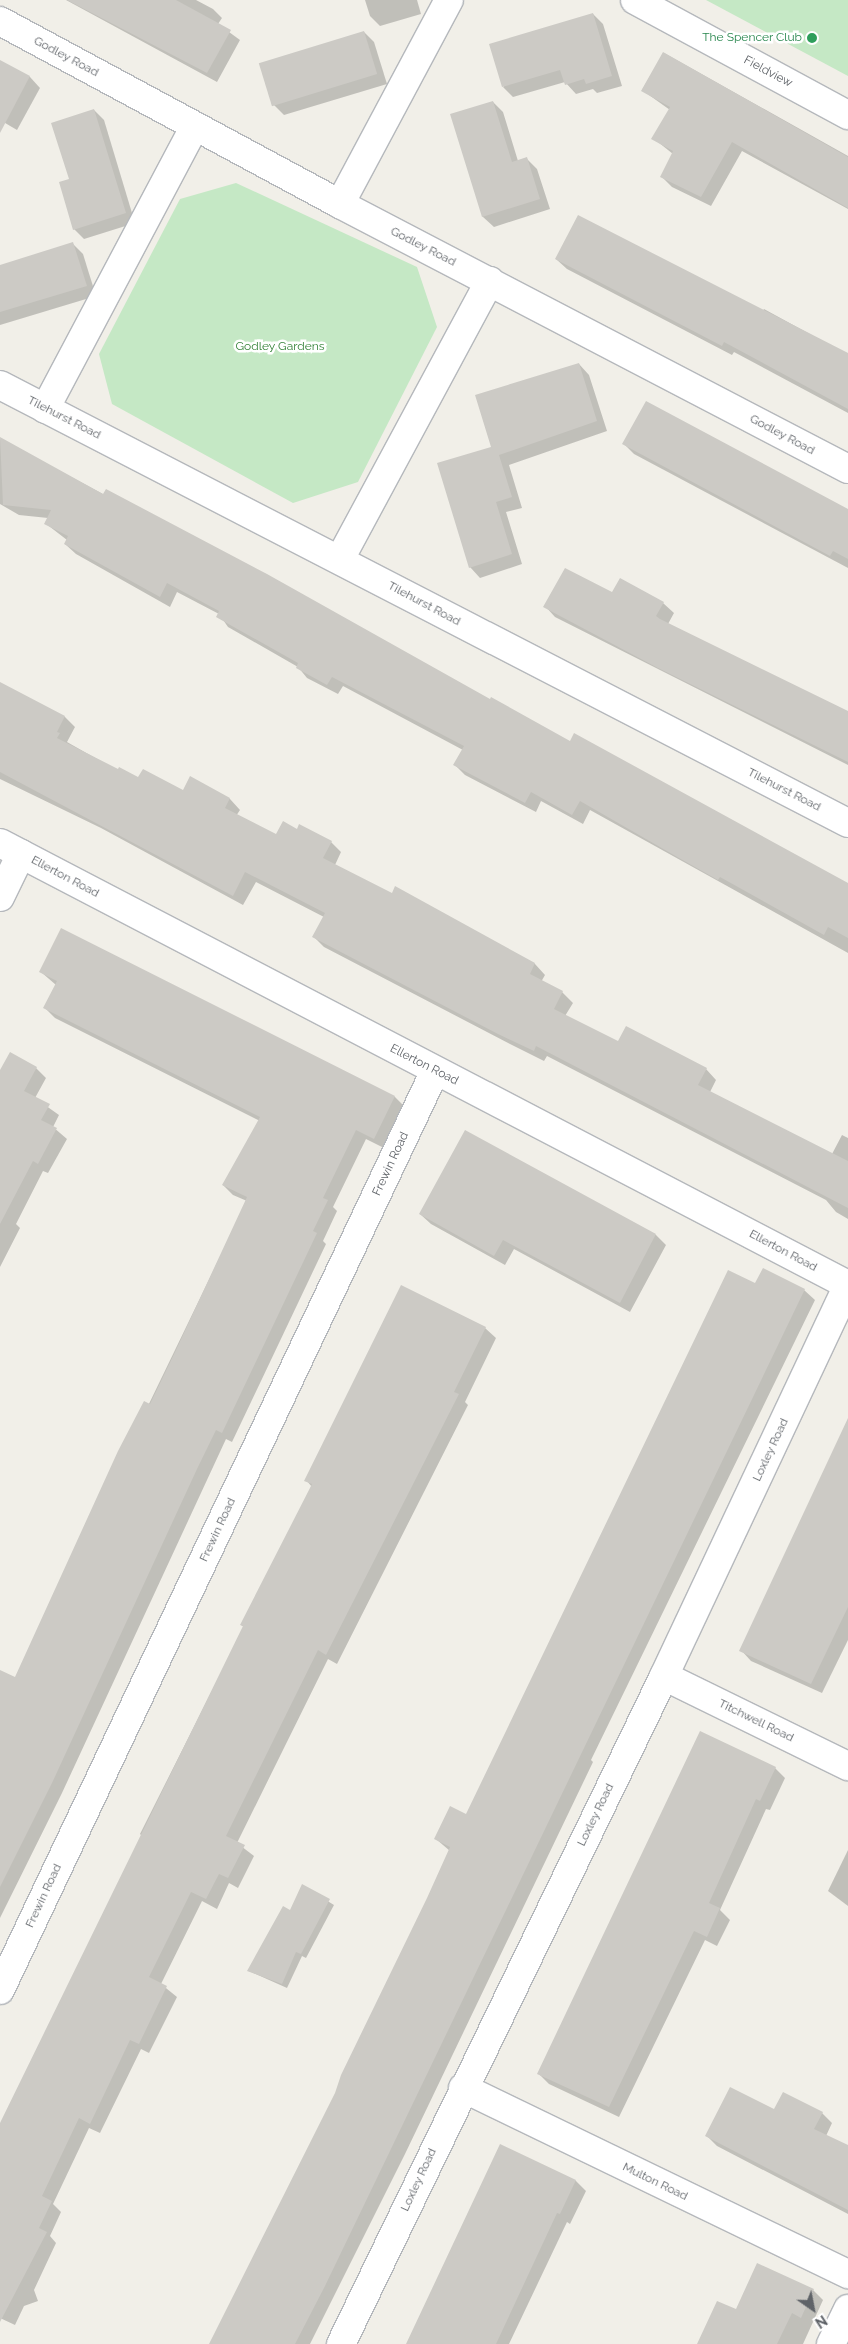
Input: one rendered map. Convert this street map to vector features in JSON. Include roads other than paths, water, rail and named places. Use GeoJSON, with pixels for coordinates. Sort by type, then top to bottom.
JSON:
{"type":"FeatureCollection","features":[{"type":"Feature","properties":{"kind":"street"},"geometry":{"type":"LineString","coordinates":[[340,204],[450,0]]}},
{"type":"Feature","properties":{"kind":"street","name":"Fieldview"},"geometry":{"type":"LineString","coordinates":[[635,0],[848,115]]}},
{"type":"Feature","properties":{"kind":"street","name":"Godley Road"},"geometry":{"type":"LineString","coordinates":[[0,21],[340,204],[848,469]]}},
{"type":"Feature","properties":{"kind":"street"},"geometry":{"type":"LineString","coordinates":[[45,409],[195,126]]}},
{"type":"Feature","properties":{"kind":"street"},"geometry":{"type":"LineString","coordinates":[[340,559],[490,281]]}},
{"type":"Feature","properties":{"kind":"street","name":"Tilehurst Road"},"geometry":{"type":"LineString","coordinates":[[0,385],[848,823]]}},
{"type":"Feature","properties":{"kind":"street"},"geometry":{"type":"LineString","coordinates":[[0,897],[10,849]]}},
{"type":"Feature","properties":{"kind":"street","name":"Ellerton Road"},"geometry":{"type":"LineString","coordinates":[[10,849],[848,1285]]}},
{"type":"Feature","properties":{"kind":"street","name":"Frewin Road"},"geometry":{"type":"LineString","coordinates":[[0,1990],[435,1070]]}},
{"type":"Feature","properties":{"kind":"street","name":"Loxley Road"},"geometry":{"type":"LineString","coordinates":[[341,2344],[463,2088],[664,1676],[848,1285]]}},
{"type":"Feature","properties":{"kind":"street","name":"Titchwell Road"},"geometry":{"type":"LineString","coordinates":[[664,1676],[848,1766]]}},
{"type":"Feature","properties":{"kind":"street","name":"Multon Road"},"geometry":{"type":"LineString","coordinates":[[463,2088],[848,2274]]}},
{"type":"Feature","properties":{"kind":"street"},"geometry":{"type":"LineString","coordinates":[[831,2344],[848,2309]]}},
{"type":"Feature","properties":{"kind":"place","name":"The Spencer Club"},"geometry":{"type":"Point","coordinates":[812,38]}},
{"type":"Feature","properties":{"kind":"park label","name":"Godley Gardens"},"geometry":{"type":"Point","coordinates":[280,347]}}]}
